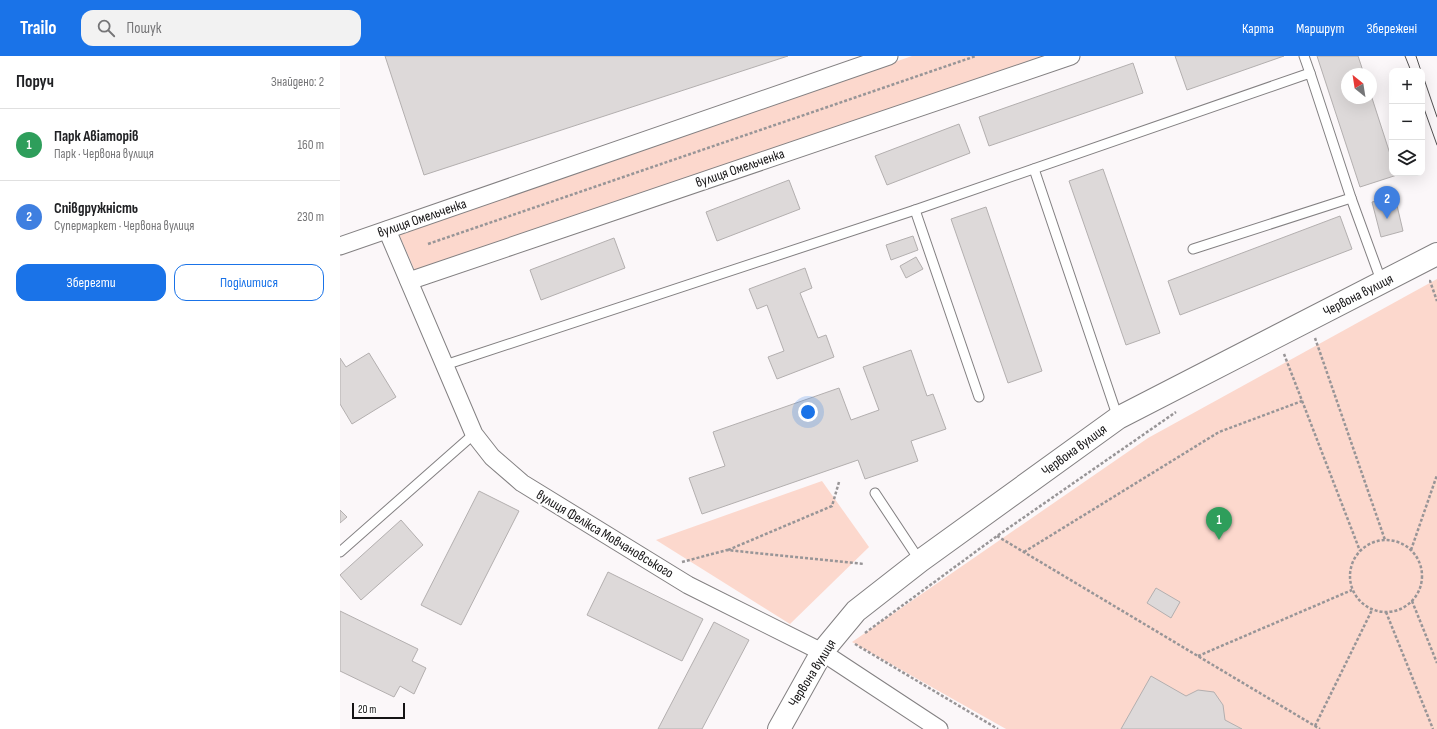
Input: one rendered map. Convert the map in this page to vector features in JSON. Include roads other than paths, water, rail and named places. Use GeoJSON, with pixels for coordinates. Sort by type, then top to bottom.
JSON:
{"type":"FeatureCollection","features":[{"type":"Feature","properties":{"kind":"main road","name":"Червона вулиця"},"geometry":{"type":"LineString","coordinates":[[779,729],[822,652],[856,611],[920,561],[1118,418],[1437,254]]}},
{"type":"Feature","properties":{"kind":"street","name":"вулиця Омельченка"},"geometry":{"type":"LineString","coordinates":[[340,246],[889,56]]}},
{"type":"Feature","properties":{"kind":"street","name":"вулиця Омельченка"},"geometry":{"type":"LineString","coordinates":[[409,281],[1071,56]]}},
{"type":"Feature","properties":{"kind":"street","name":"вулиця Фелікса Мовчановського"},"geometry":{"type":"LineString","coordinates":[[387,230],[474,434],[492,457],[522,483],[688,585],[822,652],[939,729]]}},
{"type":"Feature","properties":{"kind":"lane"},"geometry":{"type":"LineString","coordinates":[[1304,56],[1351,198],[1382,283]]}},
{"type":"Feature","properties":{"kind":"lane"},"geometry":{"type":"LineString","coordinates":[[445,365],[915,210],[1310,73]]}},
{"type":"Feature","properties":{"kind":"lane"},"geometry":{"type":"LineString","coordinates":[[1034,169],[1118,418]]}},
{"type":"Feature","properties":{"kind":"lane"},"geometry":{"type":"LineString","coordinates":[[1193,249],[1351,198]]}},
{"type":"Feature","properties":{"kind":"lane"},"geometry":{"type":"LineString","coordinates":[[915,210],[980,397]]}},
{"type":"Feature","properties":{"kind":"lane"},"geometry":{"type":"LineString","coordinates":[[340,552],[474,434]]}},
{"type":"Feature","properties":{"kind":"lane"},"geometry":{"type":"LineString","coordinates":[[874,493],[920,561]]}},
{"type":"Feature","properties":{"kind":"tram line"},"geometry":{"type":"LineString","coordinates":[[1405,56],[1410,68]]}},
{"type":"Feature","properties":{"kind":"tram line"},"geometry":{"type":"LineString","coordinates":[[1416,56],[1420,68]]}},
{"type":"Feature","properties":{"kind":"tram line"},"geometry":{"type":"LineString","coordinates":[[1425,82],[1437,117]]}},
{"type":"Feature","properties":{"kind":"tram line"},"geometry":{"type":"LineString","coordinates":[[1422,104],[1437,145]]}},
{"type":"Feature","properties":{"kind":"place","name":"Співдружність"},"geometry":{"type":"Point","coordinates":[1387,219]}},
{"type":"Feature","properties":{"kind":"place","name":"Парк Авіаторів"},"geometry":{"type":"Point","coordinates":[1219,540]}}]}
